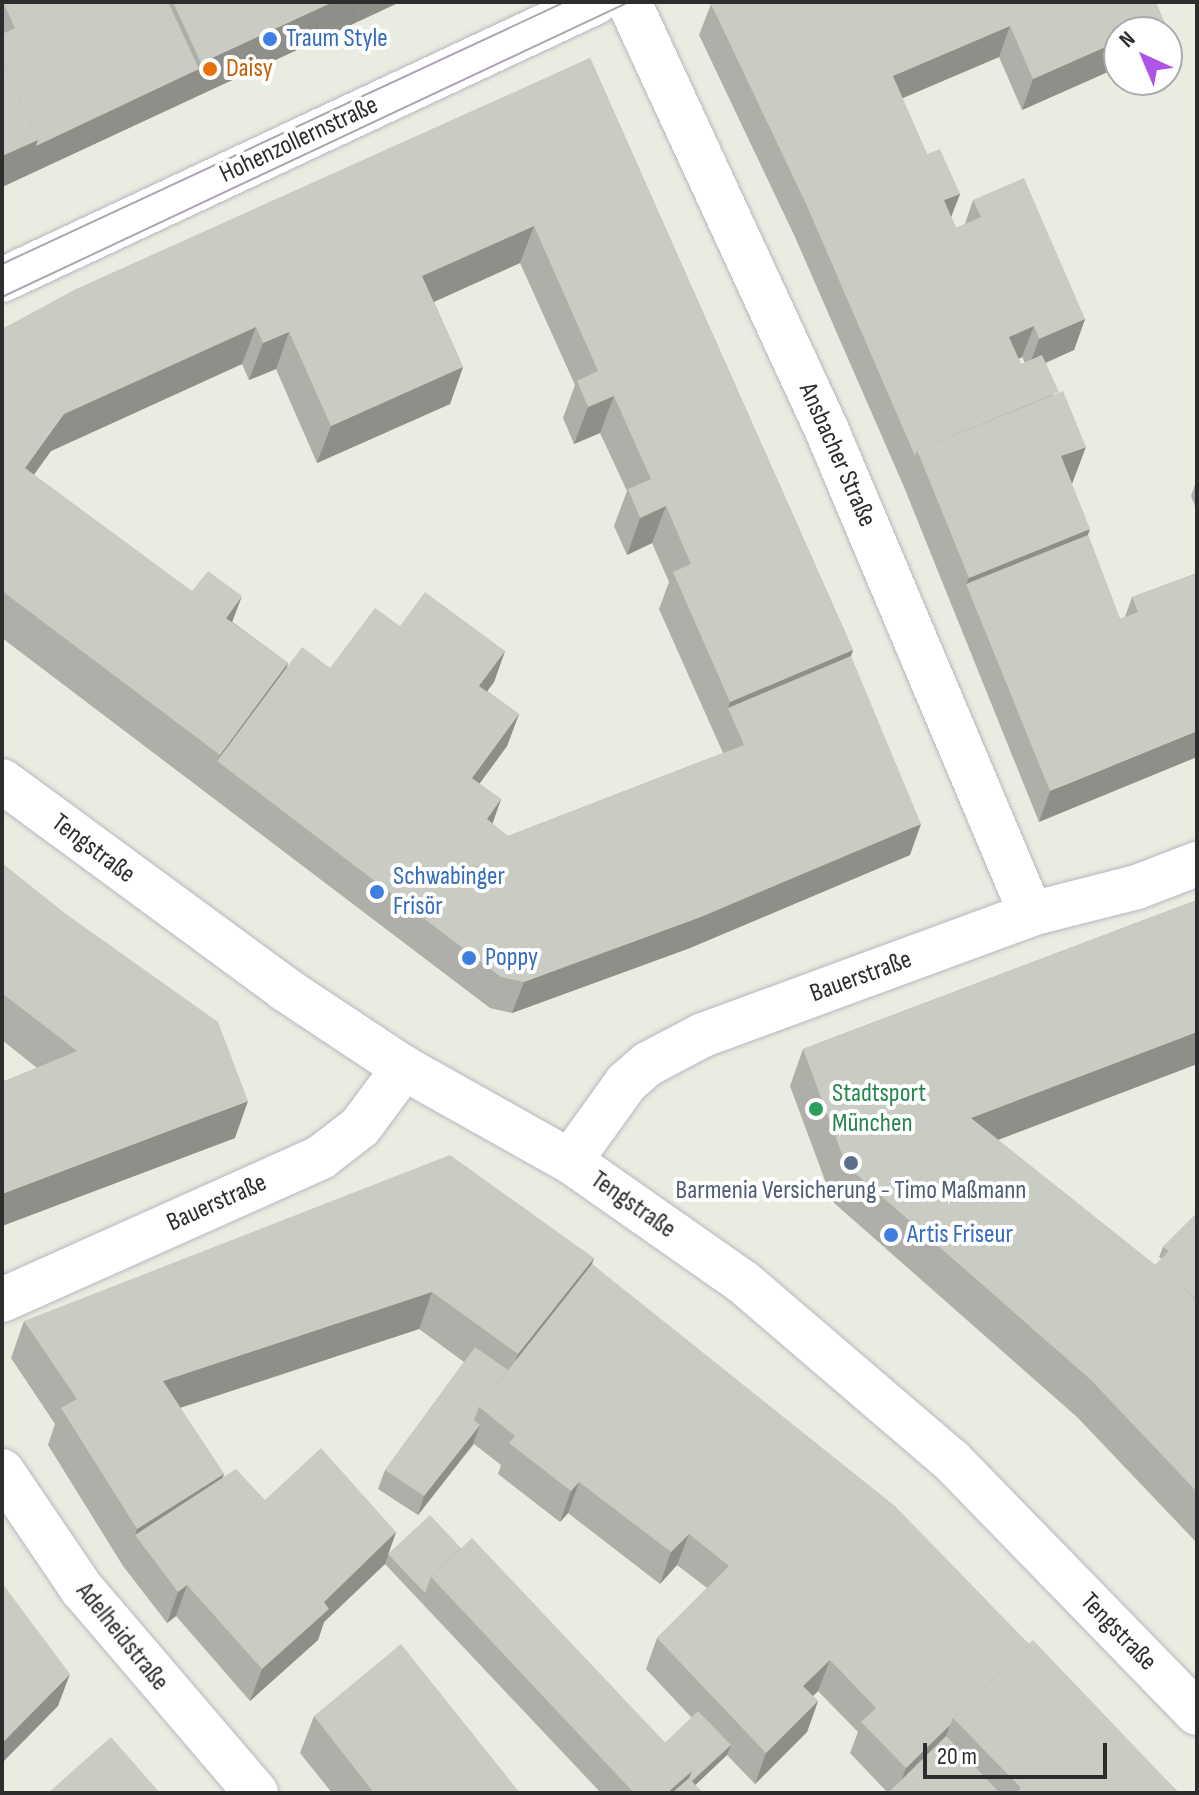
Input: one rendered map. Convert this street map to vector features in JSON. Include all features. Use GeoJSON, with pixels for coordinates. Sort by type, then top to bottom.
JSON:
{"type":"FeatureCollection","features":[{"type":"Feature","properties":{"kind":"street","name":"Hohenzollernstraße"},"geometry":{"type":"LineString","coordinates":[[2,280],[596,2]]}},
{"type":"Feature","properties":{"kind":"street","name":"Ansbacher Straße"},"geometry":{"type":"LineString","coordinates":[[629,2],[828,433],[1031,914]]}},
{"type":"Feature","properties":{"kind":"street","name":"Tengstraße"},"geometry":{"type":"LineString","coordinates":[[2,781],[285,989],[404,1068],[570,1161],[743,1282],[855,1374],[951,1460],[1197,1713]]}},
{"type":"Feature","properties":{"kind":"street","name":"Bauerstraße"},"geometry":{"type":"LineString","coordinates":[[570,1161],[626,1083],[648,1064],[703,1035],[1031,914],[1137,887],[1197,864]]}},
{"type":"Feature","properties":{"kind":"street","name":"Bauerstraße"},"geometry":{"type":"LineString","coordinates":[[2,1300],[321,1157],[360,1127],[404,1068]]}},
{"type":"Feature","properties":{"kind":"street","name":"Adelheidstraße"},"geometry":{"type":"LineString","coordinates":[[2,1471],[82,1589],[256,1793]]}},
{"type":"Feature","properties":{"kind":"building"},"geometry":{"type":"Polygon","coordinates":[[[3,2],[168,2],[199,69],[36,146],[38,140],[2,61],[2,34],[15,28],[3,2]]]}},
{"type":"Feature","properties":{"kind":"building"},"geometry":{"type":"Polygon","coordinates":[[[173,2],[333,2],[201,63],[173,2]]]}},
{"type":"Feature","properties":{"kind":"building"},"geometry":{"type":"Polygon","coordinates":[[[1156,2],[1162,16],[1103,16],[1103,48],[1033,79],[1010,26],[893,76],[927,154],[940,149],[960,194],[944,200],[956,228],[981,217],[973,200],[1024,178],[1085,319],[1039,339],[1034,326],[1009,337],[1021,364],[1042,355],[1059,392],[917,450],[915,456],[807,206],[711,4],[1156,2]]]}},
{"type":"Feature","properties":{"kind":"building"},"geometry":{"type":"Polygon","coordinates":[[[590,58],[853,650],[730,702],[673,572],[691,564],[666,506],[640,518],[628,489],[651,479],[614,396],[588,407],[577,381],[598,371],[534,226],[422,276],[463,367],[331,426],[289,332],[263,343],[256,327],[64,414],[25,468],[192,591],[208,571],[242,596],[226,618],[288,663],[220,755],[2,591],[2,329],[76,289],[590,58]]]}},
{"type":"Feature","properties":{"kind":"building"},"geometry":{"type":"Polygon","coordinates":[[[2,61],[38,140],[2,156],[2,61]]]}},
{"type":"Feature","properties":{"kind":"building"},"geometry":{"type":"Polygon","coordinates":[[[1063,391],[1086,447],[1061,456],[1090,529],[969,578],[917,450],[1063,391]]]}},
{"type":"Feature","properties":{"kind":"building"},"geometry":{"type":"Polygon","coordinates":[[[1088,535],[1120,619],[1138,612],[1132,597],[1197,573],[1197,731],[1050,791],[966,584],[1088,535]]]}},
{"type":"Feature","properties":{"kind":"building"},"geometry":{"type":"Polygon","coordinates":[[[425,592],[505,651],[479,686],[519,714],[472,778],[501,799],[487,819],[508,836],[744,745],[728,708],[851,656],[921,824],[701,917],[524,982],[501,977],[217,761],[302,647],[330,668],[375,608],[400,626],[425,592]]]}},
{"type":"Feature","properties":{"kind":"building"},"geometry":{"type":"Polygon","coordinates":[[[2,863],[66,914],[218,1022],[248,1101],[2,1194],[2,1082],[77,1051],[2,995],[2,863]]]}},
{"type":"Feature","properties":{"kind":"building"},"geometry":{"type":"Polygon","coordinates":[[[1197,900],[1197,1032],[971,1118],[1185,1289],[1197,1302],[1197,1492],[1091,1380],[846,1165],[803,1049],[1197,900]]]}},
{"type":"Feature","properties":{"kind":"building"},"geometry":{"type":"Polygon","coordinates":[[[450,1155],[594,1258],[518,1354],[432,1292],[163,1381],[224,1474],[137,1529],[61,1408],[77,1399],[24,1321],[450,1155]]]}},
{"type":"Feature","properties":{"kind":"building"},"geometry":{"type":"Polygon","coordinates":[[[1197,1213],[1197,1296],[1194,1298],[1155,1265],[1169,1251],[1163,1247],[1197,1213]]]}},
{"type":"Feature","properties":{"kind":"building"},"geometry":{"type":"Polygon","coordinates":[[[592,1264],[895,1506],[1029,1644],[906,1768],[861,1722],[876,1708],[830,1660],[803,1686],[818,1701],[766,1753],[657,1638],[729,1566],[689,1534],[671,1552],[579,1482],[571,1491],[509,1443],[515,1436],[479,1407],[592,1264]]]}},
{"type":"Feature","properties":{"kind":"building"},"geometry":{"type":"Polygon","coordinates":[[[475,1347],[508,1370],[479,1407],[474,1420],[480,1425],[424,1496],[385,1470],[475,1347]]]}},
{"type":"Feature","properties":{"kind":"building"},"geometry":{"type":"Polygon","coordinates":[[[321,1448],[396,1532],[324,1602],[329,1609],[262,1669],[187,1585],[178,1592],[135,1535],[236,1469],[265,1500],[321,1448]]]}},
{"type":"Feature","properties":{"kind":"building"},"geometry":{"type":"Polygon","coordinates":[[[430,1515],[461,1548],[431,1577],[425,1593],[388,1554],[430,1515]]]}},
{"type":"Feature","properties":{"kind":"building"},"geometry":{"type":"Polygon","coordinates":[[[472,1538],[692,1771],[667,1793],[634,1793],[431,1577],[472,1538]]]}},
{"type":"Feature","properties":{"kind":"building"},"geometry":{"type":"Polygon","coordinates":[[[2,1583],[70,1674],[2,1743],[2,1583]]]}},
{"type":"Feature","properties":{"kind":"building"},"geometry":{"type":"Polygon","coordinates":[[[1033,1640],[1179,1793],[1016,1793],[1021,1788],[953,1718],[1033,1640]]]}},
{"type":"Feature","properties":{"kind":"building"},"geometry":{"type":"Polygon","coordinates":[[[401,1644],[520,1793],[374,1793],[314,1716],[401,1644]]]}},
{"type":"Feature","properties":{"kind":"building"},"geometry":{"type":"Polygon","coordinates":[[[698,1711],[731,1745],[692,1781],[689,1778],[692,1771],[665,1743],[698,1711]]]}},
{"type":"Feature","properties":{"kind":"building"},"geometry":{"type":"Polygon","coordinates":[[[946,1736],[998,1791],[996,1793],[888,1793],[946,1736]]]}},
{"type":"Feature","properties":{"kind":"building"},"geometry":{"type":"Polygon","coordinates":[[[111,1737],[160,1793],[48,1793],[111,1737]]]}},
{"type":"Feature","properties":{"kind":"building"},"geometry":{"type":"Polygon","coordinates":[[[689,1778],[703,1793],[672,1793],[689,1778]]]}},
{"type":"Feature","properties":{"kind":"tram line"},"geometry":{"type":"LineString","coordinates":[[2,264],[565,2]]}},
{"type":"Feature","properties":{"kind":"tram line"},"geometry":{"type":"LineString","coordinates":[[2,297],[629,2]]}},
{"type":"Feature","properties":{"kind":"place","name":"Traum Style"},"geometry":{"type":"Point","coordinates":[270,39]}},
{"type":"Feature","properties":{"kind":"place","name":"Daisy"},"geometry":{"type":"Point","coordinates":[210,69]}},
{"type":"Feature","properties":{"kind":"place","name":"Schwabinger Frisör"},"geometry":{"type":"Point","coordinates":[377,892]}},
{"type":"Feature","properties":{"kind":"place","name":"Poppy"},"geometry":{"type":"Point","coordinates":[469,958]}},
{"type":"Feature","properties":{"kind":"place","name":"Stadtsport München"},"geometry":{"type":"Point","coordinates":[816,1109]}},
{"type":"Feature","properties":{"kind":"place","name":"Barmenia Versicherung - Timo Maßmann"},"geometry":{"type":"Point","coordinates":[851,1163]}},
{"type":"Feature","properties":{"kind":"place","name":"Artis Friseur"},"geometry":{"type":"Point","coordinates":[891,1235]}}]}
